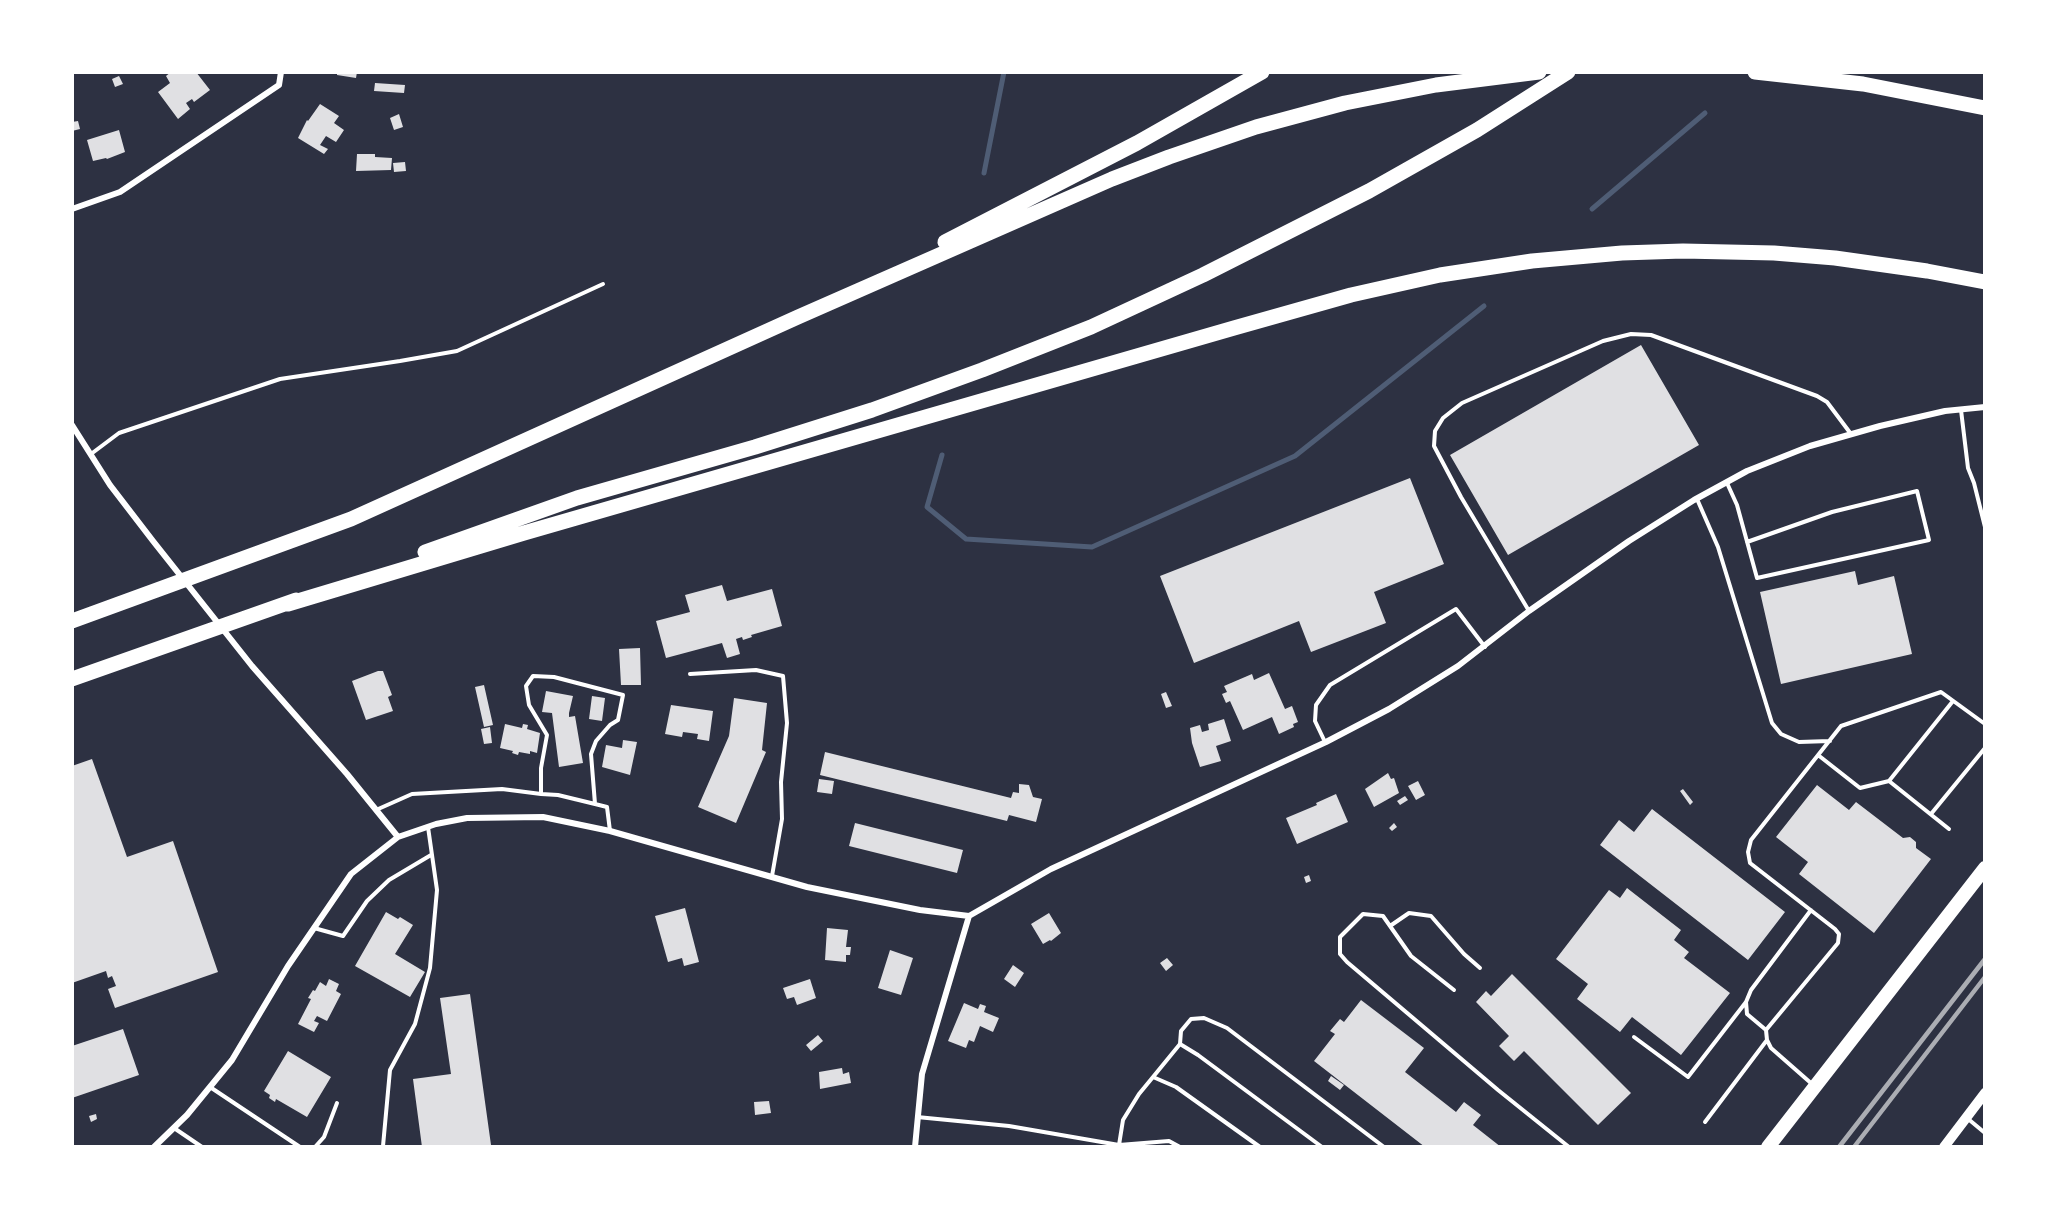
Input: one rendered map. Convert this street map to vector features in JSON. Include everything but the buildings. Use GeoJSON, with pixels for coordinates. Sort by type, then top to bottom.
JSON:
{"type":"FeatureCollection","features":[{"type":"Feature","properties":{"kind":"highway"},"geometry":{"type":"LineString","coordinates":[[798,317],[1099,163],[1262,72]]}},
{"type":"Feature","properties":{"kind":"highway"},"geometry":{"type":"LineString","coordinates":[[72,621],[351,519],[798,317],[1112,179],[1217,140],[1315,111],[1385,94],[1466,80],[1539,72]]}},
{"type":"Feature","properties":{"kind":"highway"},"geometry":{"type":"LineString","coordinates":[[72,679],[282,606],[517,518],[872,410],[1059,340],[1193,279],[1369,191],[1477,130],[1569,72]]}},
{"type":"Feature","properties":{"kind":"highway"},"geometry":{"type":"LineString","coordinates":[[1755,72],[1863,84],[1985,108]]}},
{"type":"Feature","properties":{"kind":"highway"},"geometry":{"type":"LineString","coordinates":[[282,606],[504,539],[1234,328],[1381,288],[1440,275],[1532,261],[1622,253],[1683,251],[1774,253],[1835,258],[1985,282]]}},
{"type":"Feature","properties":{"kind":"main road"},"geometry":{"type":"LineString","coordinates":[[1768,1147],[1985,868]]}},
{"type":"Feature","properties":{"kind":"street"},"geometry":{"type":"LineString","coordinates":[[72,209],[120,192],[279,85],[281,72]]}},
{"type":"Feature","properties":{"kind":"street"},"geometry":{"type":"LineString","coordinates":[[154,1147],[187,1115],[232,1060],[288,966],[351,874],[398,837],[467,818],[543,817],[610,831],[807,886],[920,910],[969,916],[1051,869],[1326,742],[1389,709],[1458,666],[1529,611],[1629,541],[1697,498],[1747,471],[1810,446],[1880,426],[1985,407]]}},
{"type":"Feature","properties":{"kind":"street"},"geometry":{"type":"LineString","coordinates":[[72,425],[110,485],[153,541],[245,657],[398,837]]}},
{"type":"Feature","properties":{"kind":"street"},"geometry":{"type":"LineString","coordinates":[[915,1147],[921,1074],[969,916]]}},
{"type":"Feature","properties":{"kind":"street"},"geometry":{"type":"LineString","coordinates":[[1944,1147],[1985,1093]]}},
{"type":"Feature","properties":{"kind":"lane"},"geometry":{"type":"LineString","coordinates":[[90,454],[119,433],[280,379],[457,351],[603,284]]}},
{"type":"Feature","properties":{"kind":"lane"},"geometry":{"type":"LineString","coordinates":[[1529,611],[1461,497],[1434,446],[1435,431],[1443,418],[1462,403],[1603,341],[1631,334],[1651,335],[1816,396],[1827,402],[1851,434]]}},
{"type":"Feature","properties":{"kind":"lane"},"geometry":{"type":"LineString","coordinates":[[1961,410],[1968,468],[1985,527]]}},
{"type":"Feature","properties":{"kind":"lane"},"geometry":{"type":"LineString","coordinates":[[1726,482],[1737,505],[1747,542],[1757,578],[1929,540],[1917,491],[1832,512],[1747,542]]}},
{"type":"Feature","properties":{"kind":"lane"},"geometry":{"type":"LineString","coordinates":[[1697,498],[1718,546],[1772,723],[1781,734],[1799,742],[1830,741]]}},
{"type":"Feature","properties":{"kind":"lane"},"geometry":{"type":"LineString","coordinates":[[1326,742],[1315,721],[1316,705],[1330,686],[1456,609],[1485,647]]}},
{"type":"Feature","properties":{"kind":"lane"},"geometry":{"type":"LineString","coordinates":[[690,674],[756,670],[783,676],[787,723],[781,782],[782,819],[772,876]]}},
{"type":"Feature","properties":{"kind":"lane"},"geometry":{"type":"LineString","coordinates":[[541,794],[541,768],[547,735],[529,705],[526,686],[533,676],[554,677],[623,695],[618,720],[610,725],[596,741],[591,754],[595,804]]}},
{"type":"Feature","properties":{"kind":"lane"},"geometry":{"type":"LineString","coordinates":[[1766,1030],[1838,943],[1839,934],[1750,863],[1748,852],[1751,840],[1841,726],[1941,692],[1985,724]]}},
{"type":"Feature","properties":{"kind":"lane"},"geometry":{"type":"LineString","coordinates":[[1818,755],[1860,788],[1889,781],[1953,701]]}},
{"type":"Feature","properties":{"kind":"lane"},"geometry":{"type":"LineString","coordinates":[[1931,814],[1985,748]]}},
{"type":"Feature","properties":{"kind":"lane"},"geometry":{"type":"LineString","coordinates":[[1889,781],[1949,829]]}},
{"type":"Feature","properties":{"kind":"lane"},"geometry":{"type":"LineString","coordinates":[[375,810],[412,794],[502,789],[558,795],[607,807],[610,831]]}},
{"type":"Feature","properties":{"kind":"lane"},"geometry":{"type":"LineString","coordinates":[[383,1146],[390,1070],[415,1024],[430,968],[437,890],[428,827]]}},
{"type":"Feature","properties":{"kind":"lane"},"geometry":{"type":"LineString","coordinates":[[314,928],[343,936],[367,900],[389,880],[432,854]]}},
{"type":"Feature","properties":{"kind":"lane"},"geometry":{"type":"LineString","coordinates":[[1634,1037],[1688,1077],[1746,1002],[1751,990],[1811,910]]}},
{"type":"Feature","properties":{"kind":"lane"},"geometry":{"type":"LineString","coordinates":[[1390,926],[1409,913],[1431,916],[1464,954],[1480,968]]}},
{"type":"Feature","properties":{"kind":"lane"},"geometry":{"type":"LineString","coordinates":[[1454,990],[1411,956],[1383,916],[1363,914],[1340,937],[1340,954],[1489,1083],[1569,1147]]}},
{"type":"Feature","properties":{"kind":"lane"},"geometry":{"type":"LineString","coordinates":[[1746,1002],[1747,1014],[1766,1030],[1771,1048],[1814,1086]]}},
{"type":"Feature","properties":{"kind":"lane"},"geometry":{"type":"LineString","coordinates":[[1119,1145],[1123,1120],[1138,1094],[1180,1044],[1181,1031],[1191,1019],[1204,1018],[1227,1028],[1384,1147]]}},
{"type":"Feature","properties":{"kind":"lane"},"geometry":{"type":"LineString","coordinates":[[1705,1122],[1767,1040]]}},
{"type":"Feature","properties":{"kind":"lane"},"geometry":{"type":"LineString","coordinates":[[1180,1044],[1322,1147]]}},
{"type":"Feature","properties":{"kind":"lane"},"geometry":{"type":"LineString","coordinates":[[1153,1077],[1176,1087],[1260,1147]]}},
{"type":"Feature","properties":{"kind":"lane"},"geometry":{"type":"LineString","coordinates":[[210,1087],[300,1147]]}},
{"type":"Feature","properties":{"kind":"lane"},"geometry":{"type":"LineString","coordinates":[[315,1147],[324,1137],[337,1103]]}},
{"type":"Feature","properties":{"kind":"lane"},"geometry":{"type":"LineString","coordinates":[[916,1117],[1009,1126],[1119,1145],[1169,1141],[1180,1147]]}},
{"type":"Feature","properties":{"kind":"lane"},"geometry":{"type":"LineString","coordinates":[[1966,1118],[1985,1133]]}},
{"type":"Feature","properties":{"kind":"lane"},"geometry":{"type":"LineString","coordinates":[[174,1128],[202,1147]]}},
{"type":"Feature","properties":{"kind":"waterway"},"geometry":{"type":"LineString","coordinates":[[984,173],[1004,72]]}},
{"type":"Feature","properties":{"kind":"waterway"},"geometry":{"type":"LineString","coordinates":[[1592,209],[1705,113]]}},
{"type":"Feature","properties":{"kind":"waterway"},"geometry":{"type":"LineString","coordinates":[[942,455],[927,507],[966,539],[1092,547],[1295,456],[1484,306]]}},
{"type":"Feature","properties":{"kind":"railway"},"geometry":{"type":"LineString","coordinates":[[1839,1147],[1985,959]]}},
{"type":"Feature","properties":{"kind":"railway"},"geometry":{"type":"LineString","coordinates":[[1854,1147],[1985,977]]}}]}
